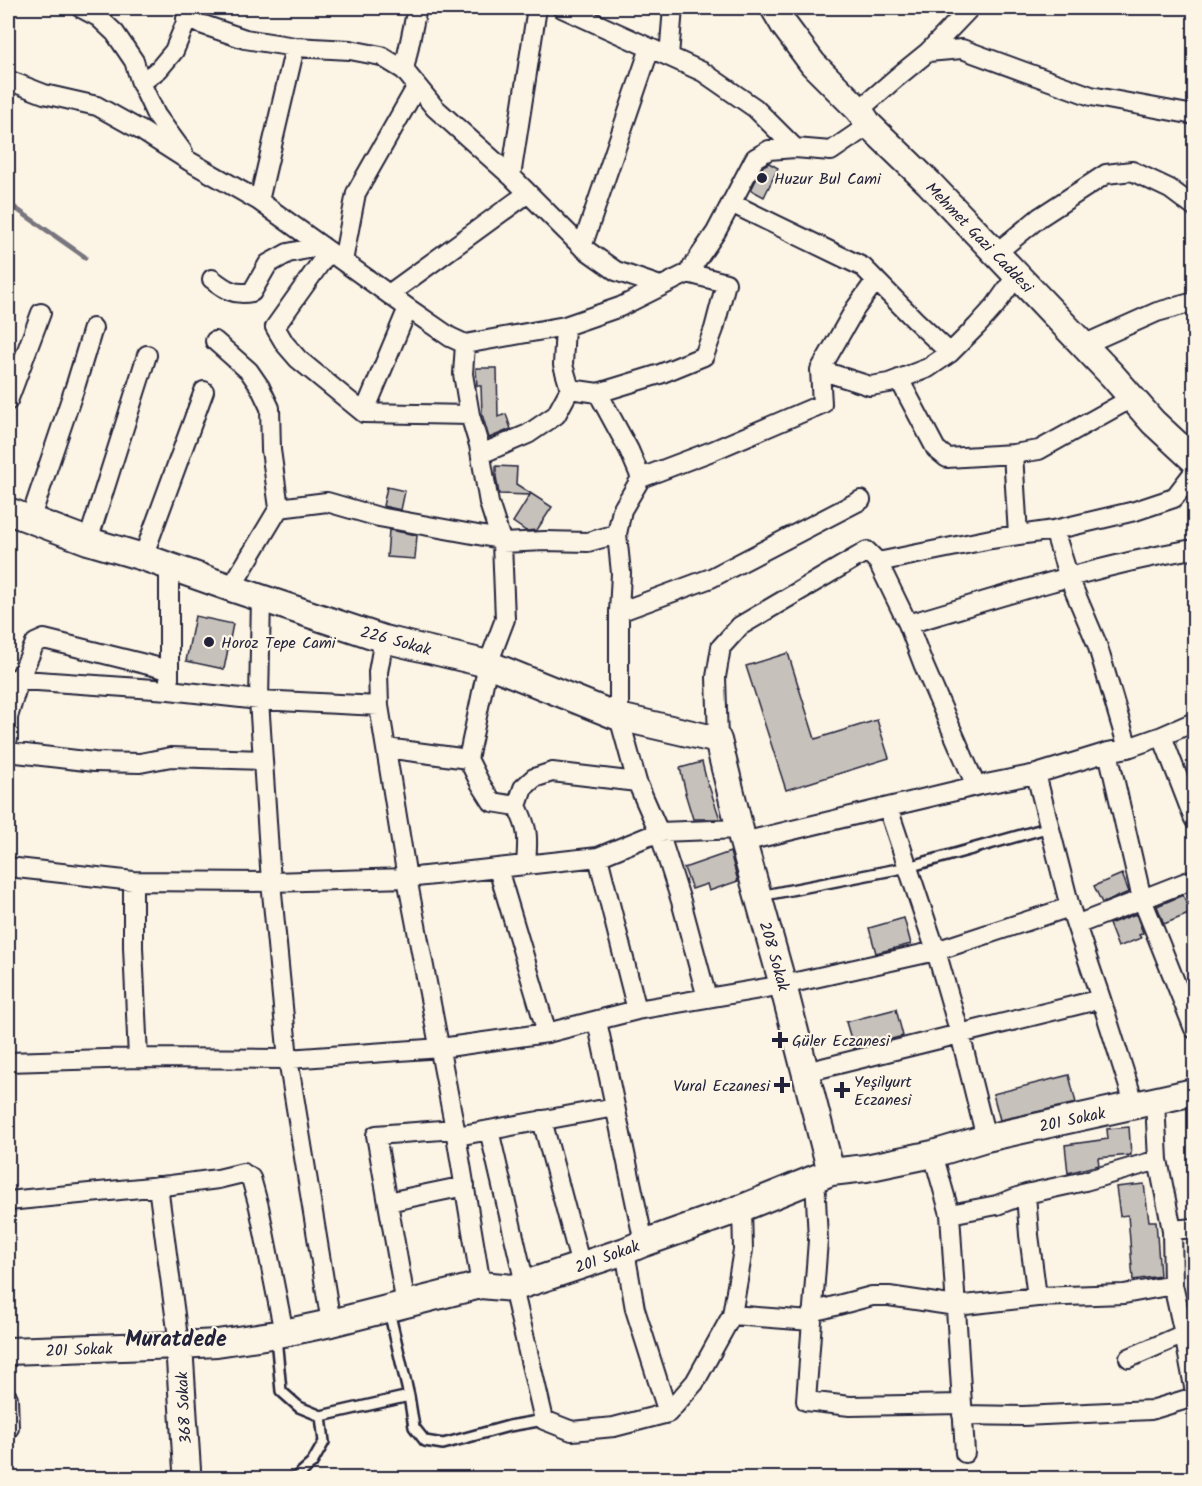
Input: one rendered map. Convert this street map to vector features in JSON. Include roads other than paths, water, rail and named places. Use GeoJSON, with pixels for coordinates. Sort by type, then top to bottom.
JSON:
{"type":"FeatureCollection","features":[{"type":"Feature","properties":{"kind":"street"},"geometry":{"type":"LineString","coordinates":[[81,8],[100,12],[115,33],[134,62],[156,114],[189,161]]}},
{"type":"Feature","properties":{"kind":"street"},"geometry":{"type":"LineString","coordinates":[[404,70],[417,8]]}},
{"type":"Feature","properties":{"kind":"street"},"geometry":{"type":"LineString","coordinates":[[511,176],[537,8]]}},
{"type":"Feature","properties":{"kind":"street"},"geometry":{"type":"LineString","coordinates":[[562,8],[703,72],[755,108],[795,148]]}},
{"type":"Feature","properties":{"kind":"street"},"geometry":{"type":"LineString","coordinates":[[669,56],[673,8]]}},
{"type":"Feature","properties":{"kind":"street","name":"Mehmet Gazi Caddesi"},"geometry":{"type":"LineString","coordinates":[[774,8],[783,25],[813,64],[1017,275],[1153,422],[1194,460]]}},
{"type":"Feature","properties":{"kind":"street"},"geometry":{"type":"LineString","coordinates":[[8,80],[44,94],[97,106],[142,131],[259,201],[408,308],[450,337],[465,344],[565,326],[620,307],[688,273],[716,232],[754,158],[770,150],[795,148],[831,151],[864,117],[896,78],[928,52],[966,9]]}},
{"type":"Feature","properties":{"kind":"street"},"geometry":{"type":"LineString","coordinates":[[141,83],[159,69],[174,51],[189,13],[245,39],[295,47],[350,50],[381,56],[404,70],[435,108],[511,176],[582,247],[616,271],[660,286]]}},
{"type":"Feature","properties":{"kind":"street"},"geometry":{"type":"LineString","coordinates":[[259,201],[295,47]]}},
{"type":"Feature","properties":{"kind":"street"},"geometry":{"type":"LineString","coordinates":[[582,247],[650,48]]}},
{"type":"Feature","properties":{"kind":"street"},"geometry":{"type":"LineString","coordinates":[[928,52],[962,49],[1091,96],[1194,115]]}},
{"type":"Feature","properties":{"kind":"street"},"geometry":{"type":"LineString","coordinates":[[417,86],[356,193],[331,253],[275,327],[285,344],[298,359],[364,413],[470,416]]}},
{"type":"Feature","properties":{"kind":"street"},"geometry":{"type":"LineString","coordinates":[[996,253],[1040,217],[1106,174],[1132,171],[1170,189],[1194,207]]}},
{"type":"Feature","properties":{"kind":"street"},"geometry":{"type":"LineString","coordinates":[[389,294],[528,193]]}},
{"type":"Feature","properties":{"kind":"street"},"geometry":{"type":"LineString","coordinates":[[731,203],[862,267],[950,353]]}},
{"type":"Feature","properties":{"kind":"street"},"geometry":{"type":"LineString","coordinates":[[212,279],[226,290],[243,294],[252,291],[268,264],[288,253],[331,253]]}},
{"type":"Feature","properties":{"kind":"street"},"geometry":{"type":"LineString","coordinates":[[570,389],[598,393],[660,374],[704,356],[726,283],[688,273]]}},
{"type":"Feature","properties":{"kind":"street"},"geometry":{"type":"LineString","coordinates":[[820,370],[870,386],[890,382],[928,368],[950,353],[995,306],[1017,275]]}},
{"type":"Feature","properties":{"kind":"street"},"geometry":{"type":"LineString","coordinates":[[707,998],[681,900],[659,832],[637,782],[619,717],[621,573],[617,534],[622,510],[641,478],[712,451],[822,404],[820,370],[855,309],[876,280]]}},
{"type":"Feature","properties":{"kind":"street"},"geometry":{"type":"LineString","coordinates":[[1083,345],[1157,312],[1194,302]]}},
{"type":"Feature","properties":{"kind":"street"},"geometry":{"type":"LineString","coordinates":[[364,413],[408,308]]}},
{"type":"Feature","properties":{"kind":"street"},"geometry":{"type":"LineString","coordinates":[[8,401],[41,313]]}},
{"type":"Feature","properties":{"kind":"street"},"geometry":{"type":"LineString","coordinates":[[481,454],[528,434],[556,416],[570,389],[564,365],[565,326]]}},
{"type":"Feature","properties":{"kind":"street"},"geometry":{"type":"LineString","coordinates":[[19,516],[76,384],[93,328]]}},
{"type":"Feature","properties":{"kind":"street"},"geometry":{"type":"LineString","coordinates":[[215,341],[249,371],[270,408],[271,450],[279,508],[231,588]]}},
{"type":"Feature","properties":{"kind":"street"},"geometry":{"type":"LineString","coordinates":[[465,344],[463,374],[470,416],[481,454],[489,503],[501,541],[505,619],[488,664],[468,759],[492,802],[517,806]]}},
{"type":"Feature","properties":{"kind":"street"},"geometry":{"type":"LineString","coordinates":[[88,542],[147,355]]}},
{"type":"Feature","properties":{"kind":"street"},"geometry":{"type":"LineString","coordinates":[[899,379],[936,449],[947,458],[1039,450],[1132,398]]}},
{"type":"Feature","properties":{"kind":"street"},"geometry":{"type":"LineString","coordinates":[[143,556],[204,391]]}},
{"type":"Feature","properties":{"kind":"street"},"geometry":{"type":"LineString","coordinates":[[598,393],[629,450],[641,478]]}},
{"type":"Feature","properties":{"kind":"street"},"geometry":{"type":"LineString","coordinates":[[1013,454],[1018,535]]}},
{"type":"Feature","properties":{"kind":"street"},"geometry":{"type":"LineString","coordinates":[[878,562],[991,539],[1054,530],[1135,511],[1174,498],[1194,472]]}},
{"type":"Feature","properties":{"kind":"street"},"geometry":{"type":"LineString","coordinates":[[619,612],[711,578],[861,500]]}},
{"type":"Feature","properties":{"kind":"street"},"geometry":{"type":"LineString","coordinates":[[279,508],[327,502],[379,517],[501,541],[588,542],[617,534]]}},
{"type":"Feature","properties":{"kind":"street","name":"226 Sokak"},"geometry":{"type":"LineString","coordinates":[[19,516],[88,542],[143,556],[169,567],[384,639],[488,664],[619,717],[718,740]]}},
{"type":"Feature","properties":{"kind":"street"},"geometry":{"type":"LineString","coordinates":[[1054,530],[1068,578],[1097,644],[1128,748]]}},
{"type":"Feature","properties":{"kind":"street"},"geometry":{"type":"LineString","coordinates":[[908,624],[1143,558],[1187,550],[1194,551]]}},
{"type":"Feature","properties":{"kind":"street"},"geometry":{"type":"LineString","coordinates":[[718,740],[716,677],[722,647],[740,626],[867,552],[878,562],[908,624],[975,786]]}},
{"type":"Feature","properties":{"kind":"street"},"geometry":{"type":"LineString","coordinates":[[169,567],[169,690]]}},
{"type":"Feature","properties":{"kind":"street"},"geometry":{"type":"LineString","coordinates":[[261,598],[259,700],[271,882],[288,1059],[331,1323]]}},
{"type":"Feature","properties":{"kind":"street"},"geometry":{"type":"LineString","coordinates":[[8,740],[8,717],[13,679],[35,643],[44,639],[170,670]]}},
{"type":"Feature","properties":{"kind":"street"},"geometry":{"type":"LineString","coordinates":[[384,639],[378,672],[379,706],[407,878],[441,1048],[481,1285]]}},
{"type":"Feature","properties":{"kind":"street"},"geometry":{"type":"LineString","coordinates":[[13,679],[169,690],[259,700],[379,706]]}},
{"type":"Feature","properties":{"kind":"street"},"geometry":{"type":"LineString","coordinates":[[8,867],[133,881],[271,882],[407,878],[598,857],[659,832],[742,835],[888,808],[975,786],[1036,774],[1128,748],[1194,722]]}},
{"type":"Feature","properties":{"kind":"street"},"geometry":{"type":"LineString","coordinates":[[1162,736],[1194,819]]}},
{"type":"Feature","properties":{"kind":"street","name":"208 Sokak"},"geometry":{"type":"LineString","coordinates":[[718,740],[806,1072],[823,1175]]}},
{"type":"Feature","properties":{"kind":"street"},"geometry":{"type":"LineString","coordinates":[[386,748],[468,759]]}},
{"type":"Feature","properties":{"kind":"street"},"geometry":{"type":"LineString","coordinates":[[8,752],[94,762],[140,763],[171,757],[263,760]]}},
{"type":"Feature","properties":{"kind":"street"},"geometry":{"type":"LineString","coordinates":[[1108,752],[1142,899],[1194,1029]]}},
{"type":"Feature","properties":{"kind":"street"},"geometry":{"type":"LineString","coordinates":[[526,864],[528,836],[517,806],[523,788],[534,778],[552,772],[637,782]]}},
{"type":"Feature","properties":{"kind":"street"},"geometry":{"type":"LineString","coordinates":[[1036,774],[1070,907],[1101,999],[1145,1104],[1172,1230],[1173,1285],[1189,1334],[1194,1387]]}},
{"type":"Feature","properties":{"kind":"street"},"geometry":{"type":"LineString","coordinates":[[888,808],[936,951],[986,1138]]}},
{"type":"Feature","properties":{"kind":"street"},"geometry":{"type":"LineString","coordinates":[[598,857],[638,1010]]}},
{"type":"Feature","properties":{"kind":"street"},"geometry":{"type":"LineString","coordinates":[[498,869],[547,1033]]}},
{"type":"Feature","properties":{"kind":"street"},"geometry":{"type":"LineString","coordinates":[[1076,925],[1194,879]]}},
{"type":"Feature","properties":{"kind":"street"},"geometry":{"type":"LineString","coordinates":[[133,881],[133,947],[138,1058]]}},
{"type":"Feature","properties":{"kind":"street"},"geometry":{"type":"LineString","coordinates":[[8,1062],[138,1058],[288,1059],[441,1048],[547,1033],[638,1010],[783,985],[936,951],[1070,907]]}},
{"type":"Feature","properties":{"kind":"street"},"geometry":{"type":"LineString","coordinates":[[806,1072],[1101,999]]}},
{"type":"Feature","properties":{"kind":"street"},"geometry":{"type":"LineString","coordinates":[[597,1021],[615,1107],[634,1247],[635,1308],[668,1413]]}},
{"type":"Feature","properties":{"kind":"street","name":"201 Sokak"},"geometry":{"type":"LineString","coordinates":[[8,1351],[217,1343],[280,1334],[331,1323],[481,1285],[519,1286],[742,1208],[823,1175],[933,1154],[986,1138],[1194,1092]]}},
{"type":"Feature","properties":{"kind":"street"},"geometry":{"type":"LineString","coordinates":[[398,1307],[388,1202],[376,1135],[489,1130],[615,1107]]}},
{"type":"Feature","properties":{"kind":"street"},"geometry":{"type":"LineString","coordinates":[[542,1120],[580,1266]]}},
{"type":"Feature","properties":{"kind":"street"},"geometry":{"type":"LineString","coordinates":[[489,1130],[544,1420],[572,1431],[614,1427],[668,1413],[695,1382],[732,1315],[742,1250],[742,1208]]}},
{"type":"Feature","properties":{"kind":"street"},"geometry":{"type":"LineString","coordinates":[[933,1154],[950,1214],[965,1453]]}},
{"type":"Feature","properties":{"kind":"street"},"geometry":{"type":"LineString","coordinates":[[950,1214],[997,1205],[1026,1194],[1085,1181],[1158,1160]]}},
{"type":"Feature","properties":{"kind":"street"},"geometry":{"type":"LineString","coordinates":[[8,1201],[218,1179],[243,1173],[251,1178],[259,1207],[280,1334]]}},
{"type":"Feature","properties":{"kind":"street"},"geometry":{"type":"LineString","coordinates":[[823,1175],[806,1401],[850,1406],[962,1410],[1023,1416],[1151,1410],[1194,1397]]}},
{"type":"Feature","properties":{"kind":"street"},"geometry":{"type":"LineString","coordinates":[[158,1186],[179,1345]]}},
{"type":"Feature","properties":{"kind":"street"},"geometry":{"type":"LineString","coordinates":[[388,1202],[465,1186]]}},
{"type":"Feature","properties":{"kind":"street"},"geometry":{"type":"LineString","coordinates":[[1026,1194],[1036,1297]]}},
{"type":"Feature","properties":{"kind":"street"},"geometry":{"type":"LineString","coordinates":[[1172,1230],[1194,1227]]}},
{"type":"Feature","properties":{"kind":"street"},"geometry":{"type":"LineString","coordinates":[[732,1315],[811,1316],[872,1296],[889,1296],[956,1306],[1036,1297],[1124,1294],[1173,1285]]}},
{"type":"Feature","properties":{"kind":"street"},"geometry":{"type":"LineString","coordinates":[[1129,1358],[1189,1334]]}},
{"type":"Feature","properties":{"kind":"street","name":"368 Sokak"},"geometry":{"type":"LineString","coordinates":[[179,1345],[187,1476]]}},
{"type":"Feature","properties":{"kind":"street"},"geometry":{"type":"LineString","coordinates":[[8,1398],[9,1428]]}},
{"type":"Feature","properties":{"kind":"lane"},"geometry":{"type":"LineString","coordinates":[[758,896],[908,867],[1050,827]]}},
{"type":"Feature","properties":{"kind":"lane"},"geometry":{"type":"LineString","coordinates":[[398,1307],[414,1427],[425,1441],[443,1444],[509,1426],[544,1420]]}},
{"type":"Feature","properties":{"kind":"lane"},"geometry":{"type":"LineString","coordinates":[[280,1334],[281,1390],[299,1407],[321,1416],[409,1396]]}},
{"type":"Feature","properties":{"kind":"lane"},"geometry":{"type":"LineString","coordinates":[[295,1479],[312,1463],[324,1442],[321,1416]]}},
{"type":"Feature","properties":{"kind":"waterway"},"geometry":{"type":"LineString","coordinates":[[8,203],[85,257]]}},
{"type":"Feature","properties":{"kind":"place","name":"Huzur Bul Cami"},"geometry":{"type":"Point","coordinates":[762,178]}},
{"type":"Feature","properties":{"kind":"place","name":"Horoz Tepe Cami"},"geometry":{"type":"Point","coordinates":[209,642]}},
{"type":"Feature","properties":{"kind":"place","name":"Güler Eczanesi"},"geometry":{"type":"Point","coordinates":[780,1040]}},
{"type":"Feature","properties":{"kind":"place","name":"Vural Eczanesi"},"geometry":{"type":"Point","coordinates":[782,1085]}},
{"type":"Feature","properties":{"kind":"place","name":"Yeşilyurt Eczanesi"},"geometry":{"type":"Point","coordinates":[842,1090]}},
{"type":"Feature","properties":{"kind":"district","name":"Muratdede"},"geometry":{"type":"Point","coordinates":[176,1338]}}]}
